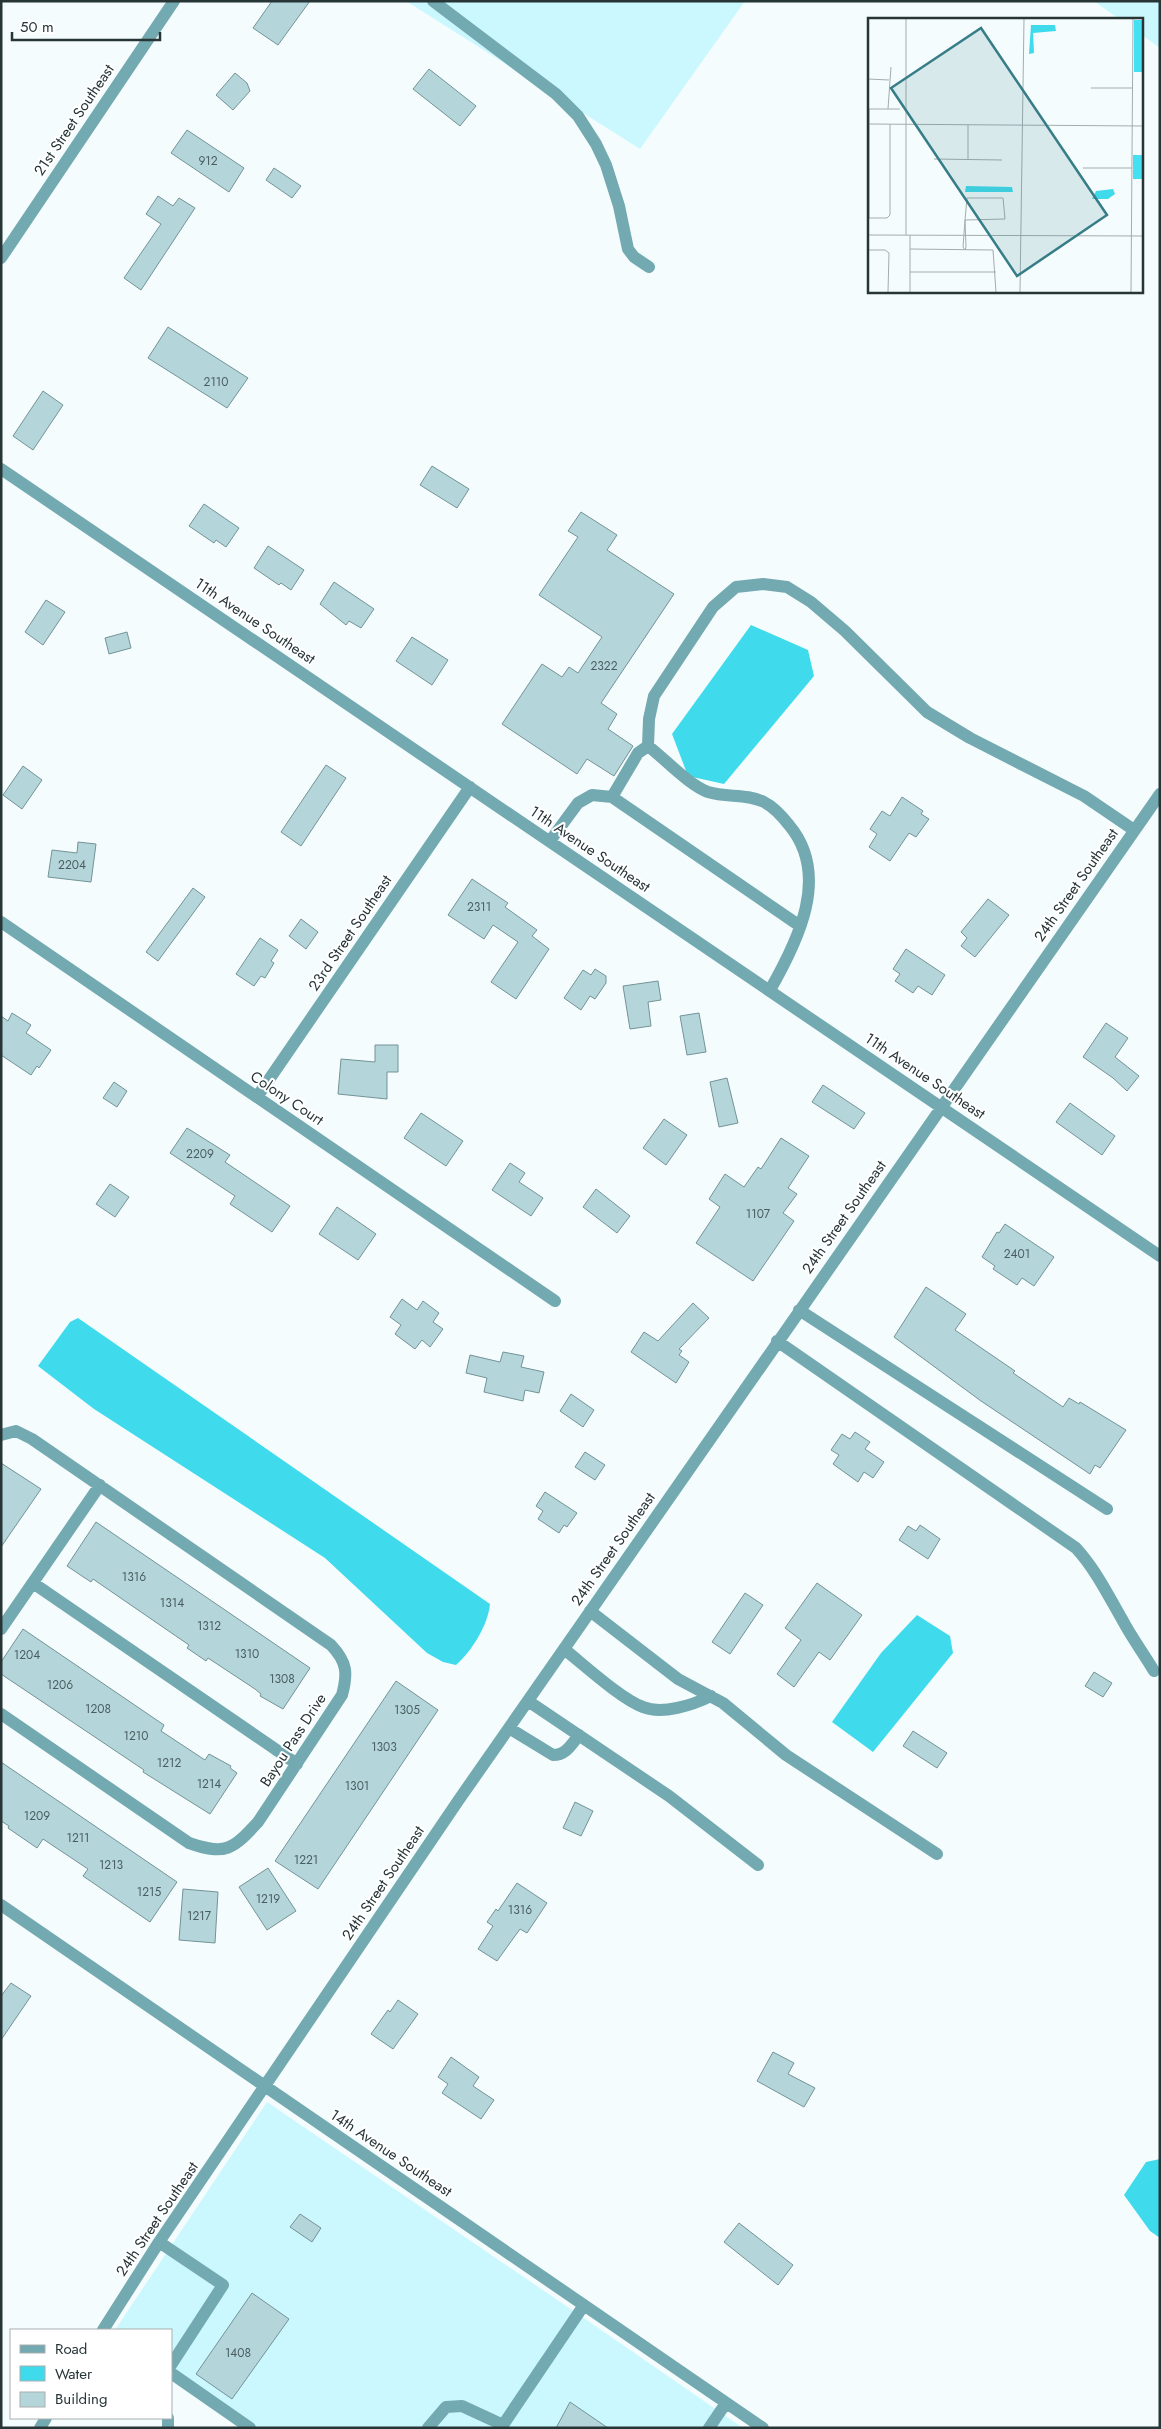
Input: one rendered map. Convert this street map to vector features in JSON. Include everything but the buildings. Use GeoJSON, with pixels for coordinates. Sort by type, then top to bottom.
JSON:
{"type":"FeatureCollection","features":[{"type":"Feature","properties":{"kind":"street","name":"21st Street Southeast"},"geometry":{"type":"LineString","coordinates":[[1,258],[174,1]]}},
{"type":"Feature","properties":{"kind":"street"},"geometry":{"type":"LineString","coordinates":[[433,1],[556,94],[578,116],[596,144],[606,165],[619,206],[628,249],[634,257],[649,267]]}},
{"type":"Feature","properties":{"kind":"street","name":"11th Avenue Southeast"},"geometry":{"type":"LineString","coordinates":[[1,469],[1160,1256]]}},
{"type":"Feature","properties":{"kind":"street"},"geometry":{"type":"LineString","coordinates":[[648,746],[649,719],[654,696],[713,607],[736,587],[763,584],[787,587],[811,602],[845,631],[927,712],[986,747],[1084,796],[1134,830]]}},
{"type":"Feature","properties":{"kind":"street"},"geometry":{"type":"LineString","coordinates":[[612,796],[638,753],[648,746]]}},
{"type":"Feature","properties":{"kind":"street"},"geometry":{"type":"LineString","coordinates":[[648,746],[693,783],[706,791],[717,794],[740,795],[763,802],[783,817],[800,837],[807,857],[809,875],[807,910],[788,960],[770,990]]}},
{"type":"Feature","properties":{"kind":"street","name":"23rd Street Southeast"},"geometry":{"type":"LineString","coordinates":[[257,1097],[470,787]]}},
{"type":"Feature","properties":{"kind":"street"},"geometry":{"type":"LineString","coordinates":[[550,841],[578,803],[592,794],[612,796],[800,926]]}},
{"type":"Feature","properties":{"kind":"street","name":"24th Street Southeast"},"geometry":{"type":"LineString","coordinates":[[105,2329],[160,2242],[509,1728],[1160,794]]}},
{"type":"Feature","properties":{"kind":"street","name":"Colony Court"},"geometry":{"type":"LineString","coordinates":[[1,922],[555,1301]]}},
{"type":"Feature","properties":{"kind":"street"},"geometry":{"type":"LineString","coordinates":[[799,1310],[1107,1509]]}},
{"type":"Feature","properties":{"kind":"street"},"geometry":{"type":"LineString","coordinates":[[777,1341],[1076,1548],[1089,1562],[1102,1582],[1124,1623],[1154,1671]]}},
{"type":"Feature","properties":{"kind":"street","name":"Bayou Pass Drive"},"geometry":{"type":"LineString","coordinates":[[1,1435],[16,1431],[32,1438],[331,1645],[341,1656],[347,1676],[342,1695],[258,1822],[229,1849],[208,1850],[189,1843],[1,1714]]}},
{"type":"Feature","properties":{"kind":"street"},"geometry":{"type":"LineString","coordinates":[[1,1629],[100,1485]]}},
{"type":"Feature","properties":{"kind":"street"},"geometry":{"type":"LineString","coordinates":[[33,1583],[297,1764]]}},
{"type":"Feature","properties":{"kind":"street"},"geometry":{"type":"LineString","coordinates":[[590,1611],[671,1674],[711,1696],[752,1725],[786,1755],[937,1854]]}},
{"type":"Feature","properties":{"kind":"street"},"geometry":{"type":"LineString","coordinates":[[564,1649],[643,1707],[664,1709],[697,1703],[711,1696]]}},
{"type":"Feature","properties":{"kind":"street"},"geometry":{"type":"LineString","coordinates":[[528,1701],[669,1796],[758,1866]]}},
{"type":"Feature","properties":{"kind":"street"},"geometry":{"type":"LineString","coordinates":[[509,1728],[553,1755],[561,1755],[568,1750],[579,1735]]}},
{"type":"Feature","properties":{"kind":"street","name":"14th Avenue Southeast"},"geometry":{"type":"LineString","coordinates":[[1,1905],[763,2428]]}},
{"type":"Feature","properties":{"kind":"street"},"geometry":{"type":"LineString","coordinates":[[160,2242],[223,2286],[172,2363]]}},
{"type":"Feature","properties":{"kind":"street"},"geometry":{"type":"LineString","coordinates":[[428,2428],[446,2407],[462,2406],[503,2425],[584,2305]]}},
{"type":"Feature","properties":{"kind":"street"},"geometry":{"type":"LineString","coordinates":[[172,2374],[250,2428]]}},
{"type":"Feature","properties":{"kind":"street"},"geometry":{"type":"LineString","coordinates":[[709,2428],[726,2403]]}},
{"type":"Feature","properties":{"kind":"shaded area"},"geometry":{"type":"Polygon","coordinates":[[[406,1],[745,1],[640,149],[406,1]]]}},
{"type":"Feature","properties":{"kind":"shaded area"},"geometry":{"type":"Polygon","coordinates":[[[1094,1],[1160,1],[1160,48],[1144,36],[1144,18],[1118,18],[1094,1]]]}},
{"type":"Feature","properties":{"kind":"shaded area"},"geometry":{"type":"Polygon","coordinates":[[[267,2102],[743,2428],[245,2428],[172,2374],[172,2329],[116,2329],[267,2102]]]}},
{"type":"Feature","properties":{"kind":"water"},"geometry":{"type":"Polygon","coordinates":[[[751,625],[808,650],[814,676],[724,784],[688,776],[672,734],[751,625]]]}},
{"type":"Feature","properties":{"kind":"water"},"geometry":{"type":"Polygon","coordinates":[[[78,1318],[490,1604],[483,1629],[462,1659],[456,1665],[443,1662],[427,1653],[325,1558],[94,1409],[38,1366],[70,1322],[78,1318]]]}},
{"type":"Feature","properties":{"kind":"water"},"geometry":{"type":"Polygon","coordinates":[[[917,1615],[950,1636],[953,1653],[873,1752],[832,1722],[881,1653],[917,1615]]]}},
{"type":"Feature","properties":{"kind":"water"},"geometry":{"type":"Polygon","coordinates":[[[1160,2159],[1160,2238],[1150,2231],[1124,2195],[1146,2162],[1160,2159]]]}}]}
